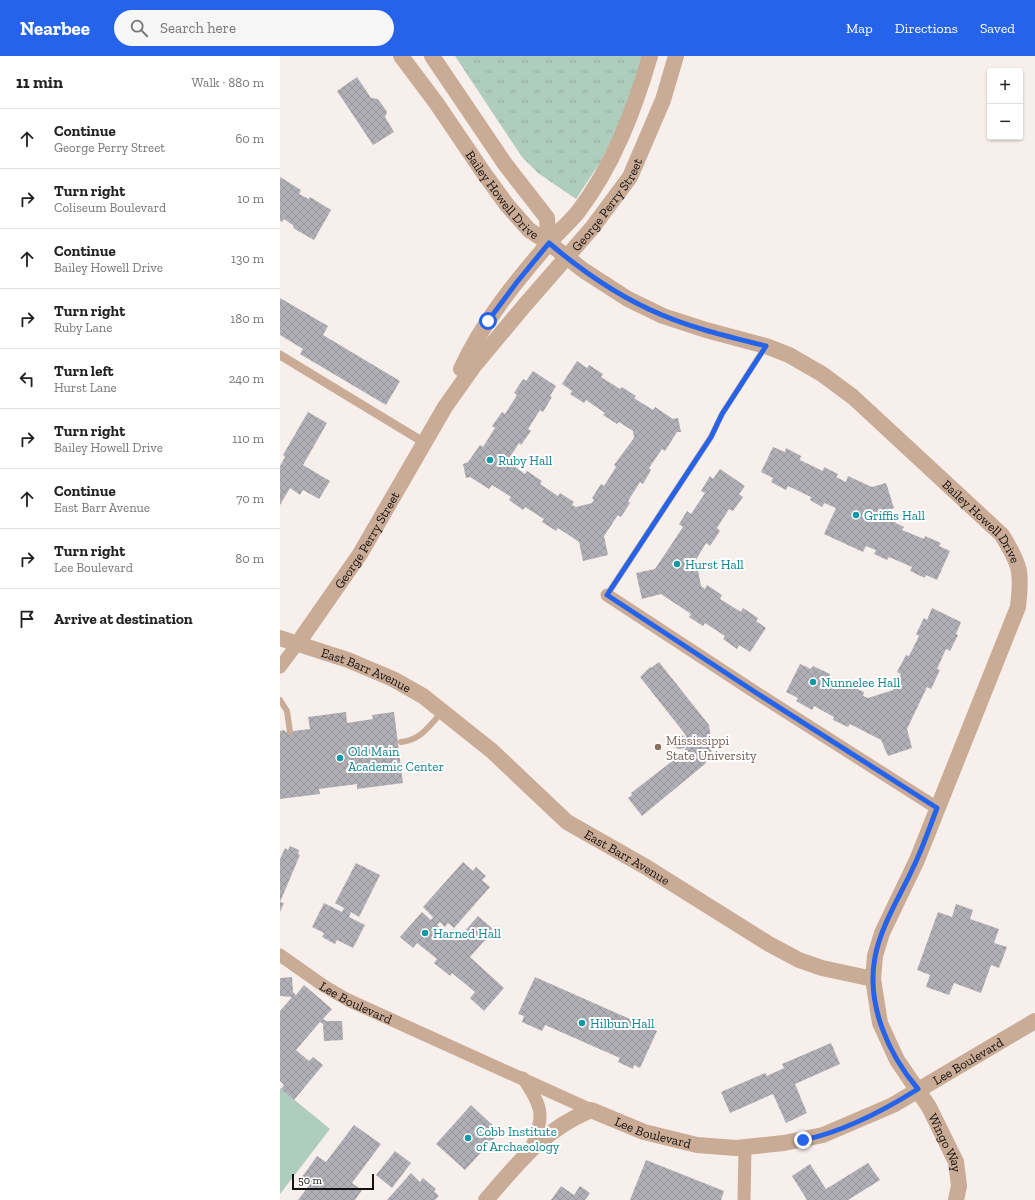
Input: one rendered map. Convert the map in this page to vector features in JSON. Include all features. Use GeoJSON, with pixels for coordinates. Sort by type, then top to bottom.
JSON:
{"type":"FeatureCollection","features":[{"type":"Feature","properties":{"kind":"street","name":"Bailey Howell Drive"},"geometry":{"type":"LineString","coordinates":[[401,56],[437,104],[479,167],[507,205],[529,230],[549,243],[567,258],[628,299],[663,316],[706,330],[766,346],[790,355],[813,368],[853,397],[1002,535],[1016,558],[1021,579],[1018,607],[1005,644],[915,863],[882,933],[875,956],[873,978]]}},
{"type":"Feature","properties":{"kind":"street","name":"Bailey Howell Drive"},"geometry":{"type":"LineString","coordinates":[[432,56],[506,164],[547,218],[549,243]]}},
{"type":"Feature","properties":{"kind":"street","name":"George Perry Street"},"geometry":{"type":"LineString","coordinates":[[445,408],[463,365],[488,321],[549,243],[578,212],[603,175],[623,133],[644,78],[650,56]]}},
{"type":"Feature","properties":{"kind":"street","name":"George Perry Street"},"geometry":{"type":"LineString","coordinates":[[280,667],[360,554],[445,408],[474,366],[592,228],[630,177],[663,100],[676,56]]}},
{"type":"Feature","properties":{"kind":"street"},"geometry":{"type":"LineString","coordinates":[[280,355],[424,443]]}},
{"type":"Feature","properties":{"kind":"street"},"geometry":{"type":"LineString","coordinates":[[607,595],[758,694],[937,808]]}},
{"type":"Feature","properties":{"kind":"street","name":"East Barr Avenue"},"geometry":{"type":"LineString","coordinates":[[280,638],[348,660],[393,679],[423,696],[503,761],[567,822],[799,960],[822,968],[873,978]]}},
{"type":"Feature","properties":{"kind":"street","name":"Lee Boulevard"},"geometry":{"type":"LineString","coordinates":[[280,955],[324,986],[348,1000],[591,1110],[644,1132],[669,1139],[697,1144],[745,1148],[784,1144],[824,1136],[893,1105],[1035,1021]]}},
{"type":"Feature","properties":{"kind":"street"},"geometry":{"type":"LineString","coordinates":[[873,978],[880,1023],[897,1060],[918,1089]]}},
{"type":"Feature","properties":{"kind":"street"},"geometry":{"type":"LineString","coordinates":[[523,1078],[536,1098],[540,1109],[540,1126],[531,1148]]}},
{"type":"Feature","properties":{"kind":"street","name":"Wingo Way"},"geometry":{"type":"LineString","coordinates":[[918,1089],[929,1107],[956,1162],[959,1186],[956,1200]]}},
{"type":"Feature","properties":{"kind":"street"},"geometry":{"type":"LineString","coordinates":[[486,1200],[531,1148],[553,1130],[576,1116],[591,1110]]}},
{"type":"Feature","properties":{"kind":"street"},"geometry":{"type":"LineString","coordinates":[[744,1200],[745,1148]]}},
{"type":"Feature","properties":{"kind":"lane"},"geometry":{"type":"LineString","coordinates":[[607,595],[711,437],[722,414],[766,346]]}},
{"type":"Feature","properties":{"kind":"lane"},"geometry":{"type":"LineString","coordinates":[[280,700],[287,711],[290,732]]}},
{"type":"Feature","properties":{"kind":"lane"},"geometry":{"type":"LineString","coordinates":[[401,742],[411,741],[423,734],[442,711]]}},
{"type":"Feature","properties":{"kind":"green space"},"geometry":{"type":"Polygon","coordinates":[[[455,56],[643,56],[622,119],[601,161],[576,199],[538,173],[522,157],[455,56]]]}},
{"type":"Feature","properties":{"kind":"green space"},"geometry":{"type":"Polygon","coordinates":[[[280,1088],[330,1129],[280,1194],[280,1088]]]}},
{"type":"Feature","properties":{"kind":"building"},"geometry":{"type":"Polygon","coordinates":[[[357,77],[371,98],[378,99],[381,103],[387,112],[385,117],[394,132],[373,145],[337,91],[357,77]]]}},
{"type":"Feature","properties":{"kind":"building"},"geometry":{"type":"Polygon","coordinates":[[[280,177],[301,190],[299,194],[309,199],[310,197],[331,210],[314,240],[293,228],[294,226],[284,219],[282,222],[280,221],[280,177]]]}},
{"type":"Feature","properties":{"kind":"building"},"geometry":{"type":"Polygon","coordinates":[[[280,298],[328,326],[323,335],[400,381],[386,405],[300,354],[303,349],[280,335],[280,298]]]}},
{"type":"Feature","properties":{"kind":"building","name":"Ruby Hall"},"geometry":{"type":"Polygon","coordinates":[[[577,361],[587,368],[589,365],[603,374],[601,377],[620,389],[622,387],[636,396],[634,398],[653,410],[655,407],[673,419],[678,418],[681,432],[677,432],[665,451],[662,449],[649,468],[651,470],[643,484],[640,482],[628,501],[630,503],[621,517],[618,515],[604,536],[608,555],[583,561],[579,542],[558,528],[556,531],[542,522],[544,519],[525,507],[523,510],[509,500],[511,497],[492,485],[489,489],[470,477],[466,478],[463,464],[468,462],[480,445],[483,447],[495,428],[492,426],[502,412],[505,414],[517,395],[514,393],[523,379],[526,381],[533,371],[556,386],[550,396],[552,397],[543,412],[540,410],[528,429],[531,431],[521,445],[519,443],[510,457],[512,465],[525,474],[527,471],[542,481],[540,484],[558,496],[560,493],[574,502],[572,505],[576,507],[592,503],[594,500],[592,498],[601,484],[604,486],[616,467],[614,465],[634,438],[633,431],[619,422],[617,424],[603,415],[605,413],[586,400],[584,403],[570,394],[572,391],[562,384],[577,361]]]}},
{"type":"Feature","properties":{"kind":"building"},"geometry":{"type":"Polygon","coordinates":[[[308,412],[327,423],[303,465],[330,481],[319,499],[303,490],[300,495],[290,488],[280,505],[280,466],[285,457],[283,455],[308,412]]]}},
{"type":"Feature","properties":{"kind":"building","name":"Griffis Hall"},"geometry":{"type":"Polygon","coordinates":[[[773,447],[785,452],[786,448],[801,456],[800,460],[823,471],[824,467],[838,474],[836,477],[846,482],[848,476],[872,487],[886,483],[894,508],[881,512],[878,518],[886,522],[888,519],[904,527],[902,530],[924,539],[925,536],[941,543],[939,546],[950,551],[937,580],[926,575],[925,578],[910,571],[912,567],[889,557],[887,560],[874,554],[876,550],[866,546],[863,552],[824,534],[836,508],[824,503],[822,507],[810,500],[811,497],[788,486],[786,490],[771,482],[773,478],[761,472],[773,447]]]}},
{"type":"Feature","properties":{"kind":"building","name":"Hurst Hall"},"geometry":{"type":"Polygon","coordinates":[[[720,469],[745,486],[739,494],[743,497],[733,511],[729,509],[717,528],[720,531],[710,546],[706,543],[696,560],[701,586],[705,589],[707,585],[722,595],[720,599],[741,612],[743,608],[758,618],[756,621],[766,628],[750,652],[739,645],[737,649],[723,639],[725,636],[705,623],[703,626],[689,617],[691,614],[661,594],[642,599],[636,573],[655,569],[683,527],[679,524],[687,511],[691,514],[705,493],[701,491],[710,476],[713,479],[720,469]]]}},
{"type":"Feature","properties":{"kind":"building","name":"Nunnelee Hall"},"geometry":{"type":"Polygon","coordinates":[[[932,608],[961,622],[956,634],[958,635],[950,651],[946,649],[937,669],[940,670],[931,689],[927,687],[907,729],[912,748],[888,756],[881,740],[850,724],[848,727],[833,720],[834,717],[814,706],[812,710],[796,701],[798,698],[786,692],[800,664],[811,669],[813,666],[830,674],[828,678],[847,688],[848,685],[864,692],[863,696],[868,698],[893,690],[901,674],[897,672],[906,655],[909,656],[919,636],[916,634],[924,618],[927,620],[932,608]]]}},
{"type":"Feature","properties":{"kind":"building"},"geometry":{"type":"Polygon","coordinates":[[[659,662],[709,725],[712,745],[711,753],[705,764],[642,816],[628,798],[632,795],[631,793],[684,752],[688,742],[685,734],[640,677],[650,667],[651,668],[659,662]]]}},
{"type":"Feature","properties":{"kind":"building","name":"Old Main Academic Center"},"geometry":{"type":"Polygon","coordinates":[[[346,712],[347,723],[373,719],[372,715],[394,712],[403,783],[357,789],[357,784],[319,789],[320,794],[280,799],[280,731],[285,730],[285,732],[310,729],[308,717],[346,712]]]}},
{"type":"Feature","properties":{"kind":"building"},"geometry":{"type":"Polygon","coordinates":[[[680,735],[685,737],[687,742],[685,747],[680,749],[675,747],[673,742],[675,737],[680,735]]]}},
{"type":"Feature","properties":{"kind":"building"},"geometry":{"type":"Polygon","coordinates":[[[290,846],[299,850],[298,854],[300,855],[280,902],[280,859],[285,848],[288,850],[290,846]]]}},
{"type":"Feature","properties":{"kind":"building","name":"Harned Hall"},"geometry":{"type":"Polygon","coordinates":[[[463,862],[473,871],[476,867],[486,876],[482,880],[490,887],[454,928],[448,923],[445,927],[440,922],[437,925],[456,941],[478,916],[494,930],[470,957],[504,988],[484,1011],[470,998],[475,992],[452,973],[450,976],[434,963],[437,959],[417,943],[413,948],[400,937],[422,912],[431,920],[433,917],[423,907],[463,862]]]}},
{"type":"Feature","properties":{"kind":"building"},"geometry":{"type":"Polygon","coordinates":[[[356,863],[380,875],[359,917],[351,912],[349,917],[365,925],[353,948],[337,940],[335,944],[322,937],[324,933],[312,927],[324,903],[342,912],[344,908],[335,903],[356,863]]]}},
{"type":"Feature","properties":{"kind":"building"},"geometry":{"type":"Polygon","coordinates":[[[280,902],[284,903],[280,912],[280,902]]]}},
{"type":"Feature","properties":{"kind":"building"},"geometry":{"type":"Polygon","coordinates":[[[956,904],[973,910],[970,919],[999,929],[994,943],[1007,947],[999,968],[991,965],[981,993],[954,983],[949,995],[926,987],[930,975],[917,970],[938,912],[952,917],[956,904]]]}},
{"type":"Feature","properties":{"kind":"building"},"geometry":{"type":"Polygon","coordinates":[[[292,977],[293,992],[296,995],[304,985],[332,1009],[323,1019],[326,1021],[342,1021],[343,1040],[324,1041],[323,1024],[320,1022],[296,1050],[309,1061],[313,1057],[323,1065],[294,1100],[281,1089],[284,1085],[280,1081],[280,1011],[292,997],[280,996],[280,978],[292,977]]]}},
{"type":"Feature","properties":{"kind":"building","name":"Hilbun Hall"},"geometry":{"type":"Polygon","coordinates":[[[535,977],[657,1031],[640,1068],[634,1065],[633,1069],[618,1062],[620,1058],[545,1025],[542,1031],[522,1022],[524,1016],[518,1014],[535,977]]]}},
{"type":"Feature","properties":{"kind":"building"},"geometry":{"type":"Polygon","coordinates":[[[831,1043],[840,1064],[795,1084],[807,1113],[786,1123],[773,1094],[730,1113],[721,1092],[765,1073],[767,1076],[784,1068],[782,1064],[831,1043]]]}},
{"type":"Feature","properties":{"kind":"building","name":"Cobb Institute of Archaeology"},"geometry":{"type":"Polygon","coordinates":[[[471,1105],[500,1132],[465,1170],[436,1144],[471,1105]]]}},
{"type":"Feature","properties":{"kind":"building"},"geometry":{"type":"Polygon","coordinates":[[[354,1125],[381,1144],[352,1183],[362,1190],[355,1200],[298,1200],[311,1183],[302,1177],[317,1156],[326,1162],[354,1125]]]}},
{"type":"Feature","properties":{"kind":"building"},"geometry":{"type":"Polygon","coordinates":[[[395,1151],[411,1163],[392,1188],[376,1175],[395,1151]]]}},
{"type":"Feature","properties":{"kind":"building"},"geometry":{"type":"Polygon","coordinates":[[[646,1160],[724,1191],[721,1200],[630,1200],[646,1160]]]}},
{"type":"Feature","properties":{"kind":"building"},"geometry":{"type":"Polygon","coordinates":[[[868,1163],[880,1180],[848,1200],[807,1200],[792,1176],[810,1164],[826,1189],[868,1163]]]}},
{"type":"Feature","properties":{"kind":"building"},"geometry":{"type":"Polygon","coordinates":[[[411,1173],[420,1182],[423,1178],[436,1189],[434,1191],[439,1196],[435,1200],[387,1200],[411,1173]]]}},
{"type":"Feature","properties":{"kind":"building"},"geometry":{"type":"Polygon","coordinates":[[[561,1186],[574,1195],[580,1186],[590,1193],[585,1200],[551,1200],[561,1186]]]}},
{"type":"Feature","properties":{"kind":"place","name":"Ruby Hall"},"geometry":{"type":"Point","coordinates":[490,460]}},
{"type":"Feature","properties":{"kind":"place","name":"Griffis Hall"},"geometry":{"type":"Point","coordinates":[856,515]}},
{"type":"Feature","properties":{"kind":"place","name":"Hurst Hall"},"geometry":{"type":"Point","coordinates":[677,564]}},
{"type":"Feature","properties":{"kind":"place","name":"Nunnelee Hall"},"geometry":{"type":"Point","coordinates":[813,682]}},
{"type":"Feature","properties":{"kind":"place","name":"Mississippi State University"},"geometry":{"type":"Point","coordinates":[658,747]}},
{"type":"Feature","properties":{"kind":"place","name":"Old Main Academic Center"},"geometry":{"type":"Point","coordinates":[340,758]}},
{"type":"Feature","properties":{"kind":"place","name":"Harned Hall"},"geometry":{"type":"Point","coordinates":[425,933]}},
{"type":"Feature","properties":{"kind":"place","name":"Hilbun Hall"},"geometry":{"type":"Point","coordinates":[582,1023]}},
{"type":"Feature","properties":{"kind":"place","name":"Cobb Institute of Archaeology"},"geometry":{"type":"Point","coordinates":[468,1138]}},
{"type":"Feature","properties":{"kind":"route"},"geometry":{"type":"LineString","coordinates":[[488,321],[549,243],[583,270],[608,287],[628,299],[663,316],[706,330],[766,346],[722,414],[711,437],[607,595],[758,694],[937,808],[915,863],[882,933],[875,956],[873,978],[880,1023],[897,1060],[918,1089],[893,1105],[824,1136],[803,1140]]}}]}
